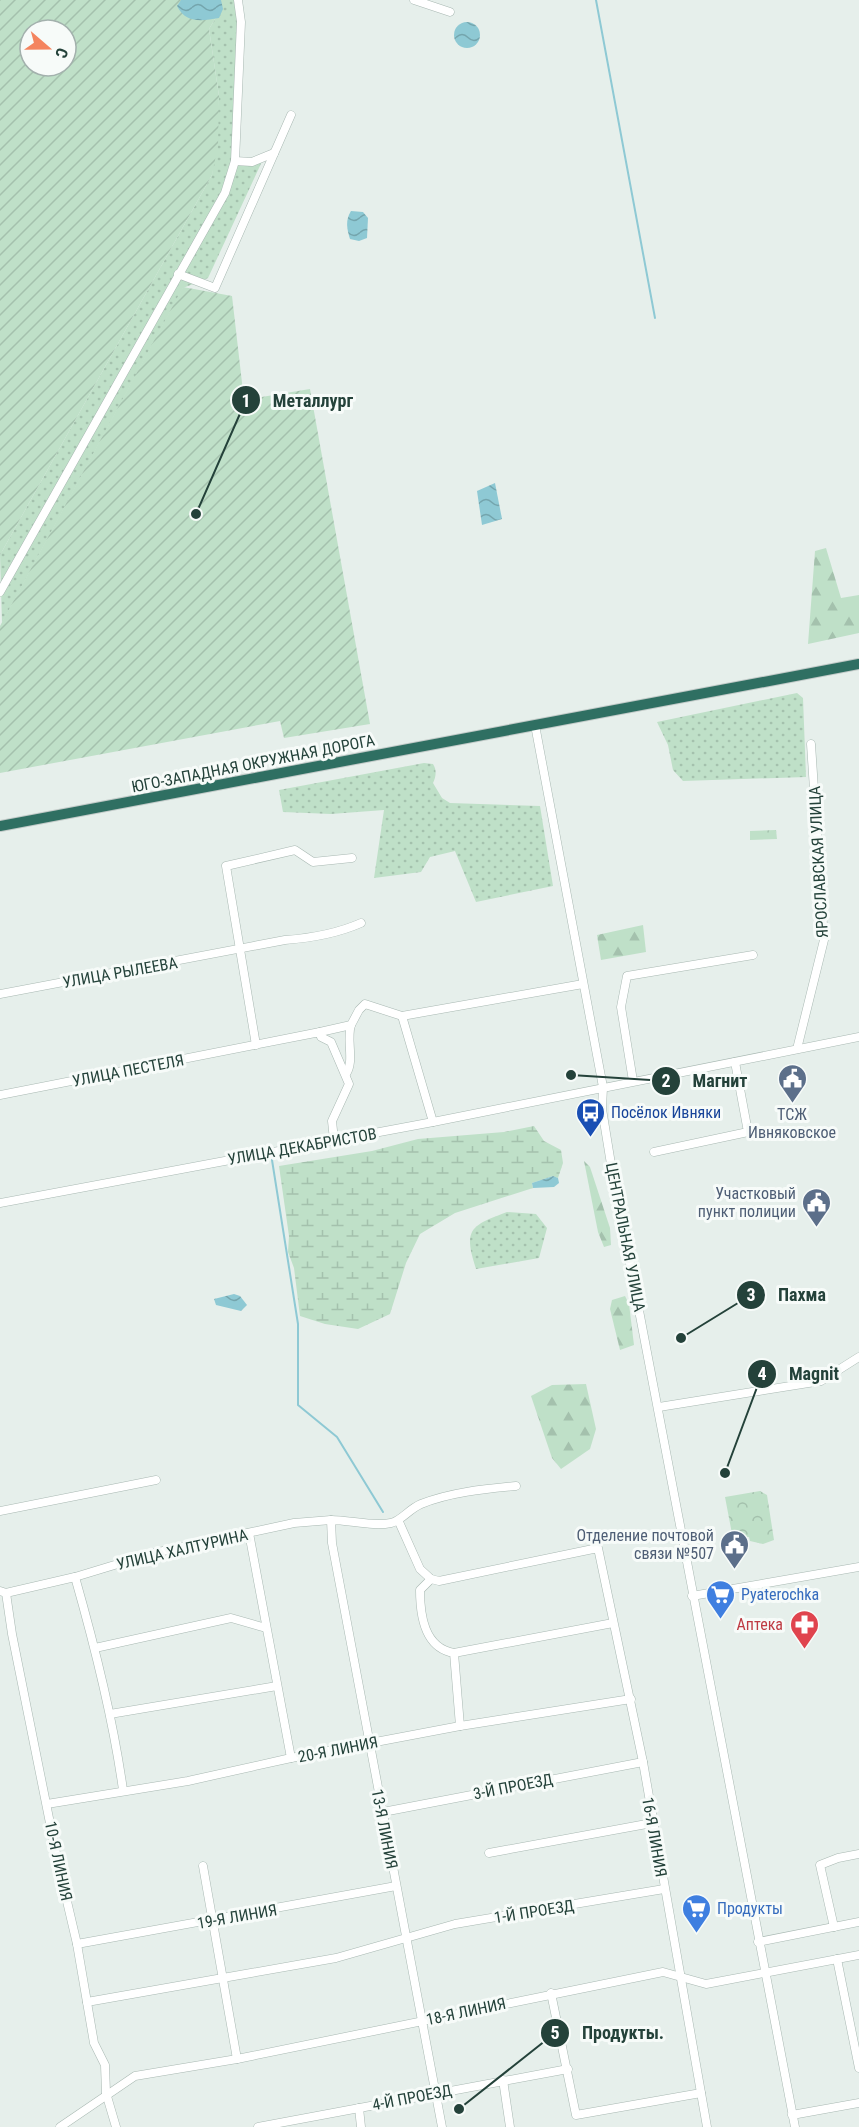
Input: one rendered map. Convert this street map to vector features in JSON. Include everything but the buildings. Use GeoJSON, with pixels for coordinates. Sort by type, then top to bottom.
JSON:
{"type":"FeatureCollection","features":[{"type":"Feature","properties":{"kind":"highway"},"geometry":{"type":"LineString","coordinates":[[535,725],[859,664]]}},
{"type":"Feature","properties":{"kind":"highway","name":"ЮГО-ЗАПАДНАЯ ОКРУЖНАЯ ДОРОГА"},"geometry":{"type":"LineString","coordinates":[[0,826],[535,725]]}},
{"type":"Feature","properties":{"kind":"street"},"geometry":{"type":"LineString","coordinates":[[0,592],[225,193],[235,161],[241,22],[238,0]]}},
{"type":"Feature","properties":{"kind":"street"},"geometry":{"type":"LineString","coordinates":[[414,0],[450,12]]}},
{"type":"Feature","properties":{"kind":"street"},"geometry":{"type":"LineString","coordinates":[[178,274],[215,288],[291,115]]}},
{"type":"Feature","properties":{"kind":"street"},"geometry":{"type":"LineString","coordinates":[[235,161],[252,162],[274,153]]}},
{"type":"Feature","properties":{"kind":"street","name":"ЦЕНТРАЛЬНАЯ УЛИЦА"},"geometry":{"type":"LineString","coordinates":[[535,725],[603,1087],[602,1109],[611,1164],[659,1407],[692,1596],[758,1942]]}},
{"type":"Feature","properties":{"kind":"street","name":"ЯРОСЛАВСКАЯ УЛИЦА"},"geometry":{"type":"LineString","coordinates":[[797,1050],[824,940],[811,744]]}},
{"type":"Feature","properties":{"kind":"street"},"geometry":{"type":"LineString","coordinates":[[256,1045],[226,866],[295,850],[313,862],[352,858]]}},
{"type":"Feature","properties":{"kind":"street","name":"УЛИЦА РЫЛЕЕВА"},"geometry":{"type":"LineString","coordinates":[[0,994],[285,939],[314,938],[344,931],[361,923]]}},
{"type":"Feature","properties":{"kind":"street"},"geometry":{"type":"LineString","coordinates":[[633,1081],[621,1007],[627,976],[753,955]]}},
{"type":"Feature","properties":{"kind":"street"},"geometry":{"type":"LineString","coordinates":[[346,1074],[350,1066],[348,1033],[359,1010],[365,1005],[402,1016],[583,984]]}},
{"type":"Feature","properties":{"kind":"street"},"geometry":{"type":"LineString","coordinates":[[402,1016],[433,1122]]}},
{"type":"Feature","properties":{"kind":"street","name":"УЛИЦА ПЕСТЕЛЯ"},"geometry":{"type":"LineString","coordinates":[[0,1095],[351,1025]]}},
{"type":"Feature","properties":{"kind":"street"},"geometry":{"type":"LineString","coordinates":[[320,1032],[321,1037],[331,1042],[349,1084],[332,1121],[334,1140]]}},
{"type":"Feature","properties":{"kind":"street","name":"УЛИЦА ДЕКАБРИСТОВ"},"geometry":{"type":"LineString","coordinates":[[0,1203],[433,1122],[859,1037]]}},
{"type":"Feature","properties":{"kind":"street"},"geometry":{"type":"LineString","coordinates":[[654,1152],[748,1132],[735,1062]]}},
{"type":"Feature","properties":{"kind":"street"},"geometry":{"type":"LineString","coordinates":[[659,1407],[821,1381],[859,1357]]}},
{"type":"Feature","properties":{"kind":"street"},"geometry":{"type":"LineString","coordinates":[[0,1511],[156,1480]]}},
{"type":"Feature","properties":{"kind":"street"},"geometry":{"type":"LineString","coordinates":[[516,1486],[480,1490],[431,1500],[408,1510],[399,1522],[420,1569],[430,1579],[420,1590],[420,1604],[428,1637],[444,1651],[454,1653],[613,1623]]}},
{"type":"Feature","properties":{"kind":"street","name":"УЛИЦА ХАЛТУРИНА"},"geometry":{"type":"LineString","coordinates":[[3,1592],[75,1577],[154,1552],[294,1523],[331,1520],[387,1524],[399,1522]]}},
{"type":"Feature","properties":{"kind":"street","name":"13-Я ЛИНИЯ"},"geometry":{"type":"LineString","coordinates":[[331,1520],[330,1531],[442,2127]]}},
{"type":"Feature","properties":{"kind":"street"},"geometry":{"type":"LineString","coordinates":[[249,1533],[291,1758]]}},
{"type":"Feature","properties":{"kind":"street","name":"16-Я ЛИНИЯ"},"geometry":{"type":"LineString","coordinates":[[430,1579],[439,1581],[598,1548],[643,1762],[707,2127]]}},
{"type":"Feature","properties":{"kind":"street"},"geometry":{"type":"LineString","coordinates":[[692,1596],[859,1567]]}},
{"type":"Feature","properties":{"kind":"street"},"geometry":{"type":"LineString","coordinates":[[75,1577],[95,1648],[110,1714],[123,1790]]}},
{"type":"Feature","properties":{"kind":"street","name":"10-Я ЛИНИЯ"},"geometry":{"type":"LineString","coordinates":[[3,1592],[78,1944],[94,2043],[105,2065],[106,2093],[116,2127]]}},
{"type":"Feature","properties":{"kind":"street"},"geometry":{"type":"LineString","coordinates":[[95,1648],[231,1618],[266,1629]]}},
{"type":"Feature","properties":{"kind":"street"},"geometry":{"type":"LineString","coordinates":[[454,1653],[460,1726]]}},
{"type":"Feature","properties":{"kind":"street"},"geometry":{"type":"LineString","coordinates":[[110,1714],[277,1686]]}},
{"type":"Feature","properties":{"kind":"street","name":"20-Я ЛИНИЯ"},"geometry":{"type":"LineString","coordinates":[[47,1804],[188,1781],[291,1758],[460,1726],[631,1699]]}},
{"type":"Feature","properties":{"kind":"street","name":"3-Й ПРОЕЗД"},"geometry":{"type":"LineString","coordinates":[[383,1812],[643,1762]]}},
{"type":"Feature","properties":{"kind":"street"},"geometry":{"type":"LineString","coordinates":[[489,1853],[652,1823]]}},
{"type":"Feature","properties":{"kind":"street"},"geometry":{"type":"LineString","coordinates":[[834,1927],[820,1865],[838,1858],[859,1854]]}},
{"type":"Feature","properties":{"kind":"street"},"geometry":{"type":"LineString","coordinates":[[203,1866],[237,2059]]}},
{"type":"Feature","properties":{"kind":"street","name":"19-Я ЛИНИЯ"},"geometry":{"type":"LineString","coordinates":[[78,1944],[396,1886]]}},
{"type":"Feature","properties":{"kind":"street","name":"1-Й ПРОЕЗД"},"geometry":{"type":"LineString","coordinates":[[87,2002],[336,1959],[455,1924],[664,1889]]}},
{"type":"Feature","properties":{"kind":"street"},"geometry":{"type":"LineString","coordinates":[[795,2127],[758,1942],[859,1922]]}},
{"type":"Feature","properties":{"kind":"street","name":"18-Я ЛИНИЯ"},"geometry":{"type":"LineString","coordinates":[[60,2127],[82,2113],[106,2093],[135,2076],[237,2059],[551,1993],[663,1972],[706,1984],[859,1955]]}},
{"type":"Feature","properties":{"kind":"street"},"geometry":{"type":"LineString","coordinates":[[837,1959],[856,2034],[859,2068]]}},
{"type":"Feature","properties":{"kind":"street"},"geometry":{"type":"LineString","coordinates":[[551,1993],[576,2115],[701,2093]]}},
{"type":"Feature","properties":{"kind":"street","name":"4-Й ПРОЕЗД"},"geometry":{"type":"LineString","coordinates":[[258,2127],[568,2069]]}},
{"type":"Feature","properties":{"kind":"street"},"geometry":{"type":"LineString","coordinates":[[503,2080],[510,2127]]}},
{"type":"Feature","properties":{"kind":"street"},"geometry":{"type":"LineString","coordinates":[[792,2115],[859,2103]]}},
{"type":"Feature","properties":{"kind":"street"},"geometry":{"type":"LineString","coordinates":[[359,2108],[362,2127]]}},
{"type":"Feature","properties":{"kind":"green space"},"geometry":{"type":"Polygon","coordinates":[[[0,0],[219,0],[221,9],[209,29],[219,96],[218,145],[212,175],[0,555],[0,0]]]}},
{"type":"Feature","properties":{"kind":"green space"},"geometry":{"type":"Polygon","coordinates":[[[219,0],[238,0],[235,161],[252,162],[265,155],[208,278],[183,288],[2,623],[0,555],[212,175],[219,96],[209,29],[221,9],[219,0]]]}},
{"type":"Feature","properties":{"kind":"green space"},"geometry":{"type":"Polygon","coordinates":[[[183,287],[232,296],[244,400],[310,389],[370,724],[284,738],[280,721],[0,773],[0,626],[183,287]]]}},
{"type":"Feature","properties":{"kind":"green space"},"geometry":{"type":"Polygon","coordinates":[[[826,548],[841,598],[859,595],[859,633],[808,644],[815,551],[826,548]]]}},
{"type":"Feature","properties":{"kind":"green space"},"geometry":{"type":"Polygon","coordinates":[[[797,693],[803,698],[806,777],[683,781],[673,770],[668,745],[657,722],[797,693]]]}},
{"type":"Feature","properties":{"kind":"green space"},"geometry":{"type":"Polygon","coordinates":[[[424,763],[433,764],[436,774],[433,783],[442,798],[450,803],[540,806],[553,886],[476,902],[455,851],[430,857],[421,872],[374,878],[384,810],[331,814],[283,812],[279,790],[424,763]]]}},
{"type":"Feature","properties":{"kind":"green space"},"geometry":{"type":"Polygon","coordinates":[[[776,830],[777,839],[750,840],[750,831],[776,830]]]}},
{"type":"Feature","properties":{"kind":"green space"},"geometry":{"type":"Polygon","coordinates":[[[643,925],[646,952],[601,960],[597,935],[643,925]]]}},
{"type":"Feature","properties":{"kind":"green space"},"geometry":{"type":"Polygon","coordinates":[[[534,1126],[544,1141],[561,1150],[563,1163],[558,1178],[553,1176],[532,1183],[533,1188],[455,1213],[420,1234],[406,1263],[390,1314],[358,1329],[325,1324],[300,1316],[294,1268],[288,1252],[289,1236],[279,1166],[372,1151],[418,1139],[504,1132],[534,1126]]]}},
{"type":"Feature","properties":{"kind":"green space"},"geometry":{"type":"Polygon","coordinates":[[[584,1161],[590,1167],[610,1228],[611,1245],[604,1247],[598,1232],[584,1161]]]}},
{"type":"Feature","properties":{"kind":"green space"},"geometry":{"type":"Polygon","coordinates":[[[507,1212],[536,1214],[547,1228],[539,1258],[476,1269],[470,1245],[473,1231],[485,1221],[507,1212]]]}},
{"type":"Feature","properties":{"kind":"green space"},"geometry":{"type":"Polygon","coordinates":[[[625,1296],[629,1304],[634,1345],[620,1350],[610,1309],[612,1300],[625,1296]]]}},
{"type":"Feature","properties":{"kind":"green space"},"geometry":{"type":"Polygon","coordinates":[[[586,1384],[596,1429],[590,1449],[561,1469],[552,1458],[531,1396],[552,1385],[586,1384]]]}},
{"type":"Feature","properties":{"kind":"green space"},"geometry":{"type":"Polygon","coordinates":[[[760,1491],[767,1495],[774,1540],[763,1544],[750,1541],[749,1537],[733,1539],[725,1497],[760,1491]]]}},
{"type":"Feature","properties":{"kind":"water"},"geometry":{"type":"Polygon","coordinates":[[[181,0],[221,0],[223,9],[219,18],[195,20],[181,12],[177,6],[181,0]]]}},
{"type":"Feature","properties":{"kind":"water"},"geometry":{"type":"Polygon","coordinates":[[[467,22],[476,26],[480,35],[476,44],[467,48],[458,44],[454,35],[458,26],[467,22]]]}},
{"type":"Feature","properties":{"kind":"water"},"geometry":{"type":"Polygon","coordinates":[[[351,211],[363,212],[368,218],[367,238],[359,241],[350,239],[347,225],[351,211]]]}},
{"type":"Feature","properties":{"kind":"water"},"geometry":{"type":"Polygon","coordinates":[[[495,483],[502,519],[482,525],[477,491],[495,483]]]}},
{"type":"Feature","properties":{"kind":"water"},"geometry":{"type":"Polygon","coordinates":[[[553,1176],[558,1178],[559,1183],[554,1187],[533,1188],[532,1183],[553,1176]]]}},
{"type":"Feature","properties":{"kind":"water"},"geometry":{"type":"Polygon","coordinates":[[[234,1294],[240,1296],[247,1305],[241,1311],[216,1305],[214,1299],[234,1294]]]}},
{"type":"Feature","properties":{"kind":"waterway"},"geometry":{"type":"LineString","coordinates":[[596,0],[655,318]]}},
{"type":"Feature","properties":{"kind":"waterway"},"geometry":{"type":"LineString","coordinates":[[272,1160],[298,1324],[298,1405],[337,1437],[383,1512]]}},
{"type":"Feature","properties":{"kind":"place","name":"Металлург"},"geometry":{"type":"Point","coordinates":[196,514]}},
{"type":"Feature","properties":{"kind":"place","name":"Магнит"},"geometry":{"type":"Point","coordinates":[571,1075]}},
{"type":"Feature","properties":{"kind":"place","name":"ТСЖ Ивняковское"},"geometry":{"type":"Point","coordinates":[792,1104]}},
{"type":"Feature","properties":{"kind":"place","name":"Посёлок Ивняки"},"geometry":{"type":"Point","coordinates":[590,1138]}},
{"type":"Feature","properties":{"kind":"place","name":"Участковый пункт полиции"},"geometry":{"type":"Point","coordinates":[817,1228]}},
{"type":"Feature","properties":{"kind":"place","name":"Пахма"},"geometry":{"type":"Point","coordinates":[681,1338]}},
{"type":"Feature","properties":{"kind":"place","name":"Magnit"},"geometry":{"type":"Point","coordinates":[725,1473]}},
{"type":"Feature","properties":{"kind":"place","name":"Отделение почтовой связи №507"},"geometry":{"type":"Point","coordinates":[735,1570]}},
{"type":"Feature","properties":{"kind":"place","name":"Pyaterochka"},"geometry":{"type":"Point","coordinates":[720,1620]}},
{"type":"Feature","properties":{"kind":"place","name":"Аптека"},"geometry":{"type":"Point","coordinates":[804,1650]}},
{"type":"Feature","properties":{"kind":"place","name":"Продукты"},"geometry":{"type":"Point","coordinates":[696,1934]}},
{"type":"Feature","properties":{"kind":"place","name":"Продукты."},"geometry":{"type":"Point","coordinates":[459,2109]}}]}
